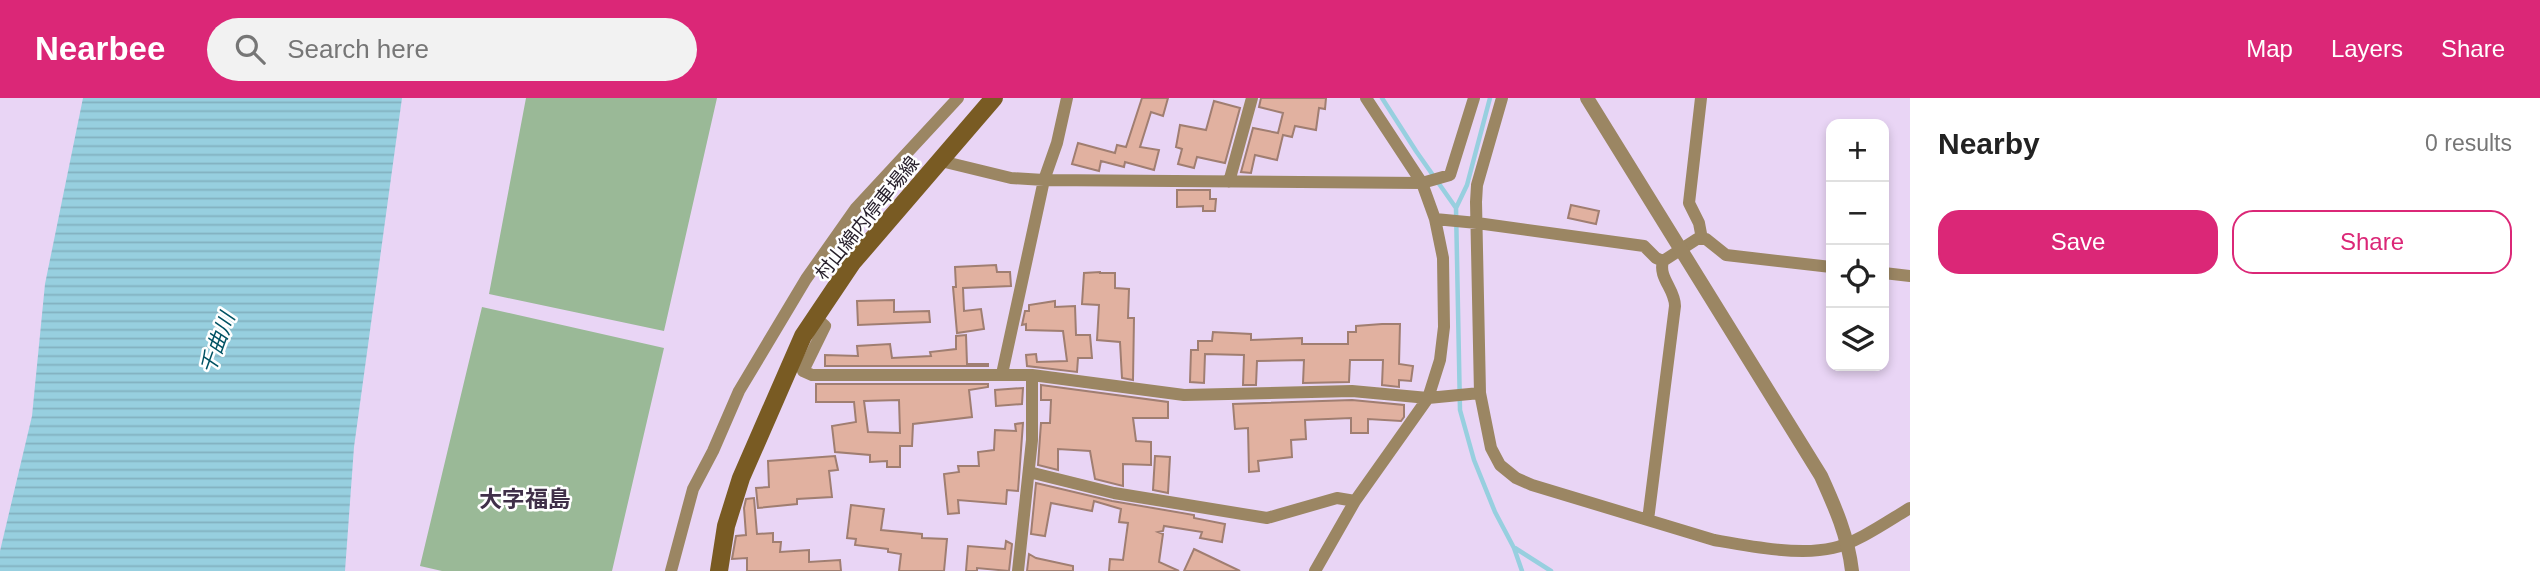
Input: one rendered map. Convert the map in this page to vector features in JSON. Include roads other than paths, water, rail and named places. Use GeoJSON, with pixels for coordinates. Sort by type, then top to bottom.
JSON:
{"type":"FeatureCollection","features":[{"type":"Feature","properties":{"kind":"main road","name":"村山綿内停車場線"},"geometry":{"type":"LineString","coordinates":[[719,571],[726,526],[741,478],[803,336],[852,263],[994,98]]}},
{"type":"Feature","properties":{"kind":"street"},"geometry":{"type":"LineString","coordinates":[[671,571],[694,489],[739,391],[799,290],[856,208],[958,98]]}},
{"type":"Feature","properties":{"kind":"street"},"geometry":{"type":"LineString","coordinates":[[1002,374],[1044,180],[1057,143],[1067,98]]}},
{"type":"Feature","properties":{"kind":"street"},"geometry":{"type":"LineString","coordinates":[[1229,182],[1252,98]]}},
{"type":"Feature","properties":{"kind":"street"},"geometry":{"type":"LineString","coordinates":[[1315,571],[1355,500],[1427,398],[1440,360],[1444,327],[1443,258],[1439,219],[1425,182],[1366,98]]}},
{"type":"Feature","properties":{"kind":"street"},"geometry":{"type":"LineString","coordinates":[[941,161],[1011,178],[1044,180],[1425,182],[1450,175],[1475,98]]}},
{"type":"Feature","properties":{"kind":"street"},"geometry":{"type":"LineString","coordinates":[[1502,98],[1477,186],[1473,223],[1475,394],[1491,448],[1500,465],[1516,478],[1532,485],[1648,520],[1735,544],[1799,551],[1834,548],[1910,508]]}},
{"type":"Feature","properties":{"kind":"street"},"geometry":{"type":"LineString","coordinates":[[1587,98],[1821,476],[1848,542],[1852,571]]}},
{"type":"Feature","properties":{"kind":"street"},"geometry":{"type":"LineString","coordinates":[[1701,98],[1689,203],[1699,223],[1702,239]]}},
{"type":"Feature","properties":{"kind":"street"},"geometry":{"type":"LineString","coordinates":[[1439,219],[1644,246],[1663,261]]}},
{"type":"Feature","properties":{"kind":"street"},"geometry":{"type":"LineString","coordinates":[[1663,261],[1697,239],[1706,239],[1726,255],[1826,266]]}},
{"type":"Feature","properties":{"kind":"street"},"geometry":{"type":"LineString","coordinates":[[1648,520],[1675,306],[1675,295],[1662,274],[1663,261]]}},
{"type":"Feature","properties":{"kind":"street"},"geometry":{"type":"LineString","coordinates":[[1889,274],[1910,276]]}},
{"type":"Feature","properties":{"kind":"street"},"geometry":{"type":"LineString","coordinates":[[815,317],[825,326],[803,371],[812,375],[1032,375],[1184,395],[1352,391],[1427,398],[1475,394]]}},
{"type":"Feature","properties":{"kind":"street"},"geometry":{"type":"LineString","coordinates":[[1018,571],[1032,440],[1032,375]]}},
{"type":"Feature","properties":{"kind":"street"},"geometry":{"type":"LineString","coordinates":[[1029,472],[1114,493],[1267,518],[1337,498],[1355,500]]}},
{"type":"Feature","properties":{"kind":"water","name":"千曲川"},"geometry":{"type":"Polygon","coordinates":[[[83,98],[402,98],[354,447],[345,571],[0,571],[0,551],[32,416],[45,284],[83,98]]]}},
{"type":"Feature","properties":{"kind":"waterway"},"geometry":{"type":"LineString","coordinates":[[1382,98],[1456,208]]}},
{"type":"Feature","properties":{"kind":"waterway"},"geometry":{"type":"LineString","coordinates":[[1490,98],[1467,185],[1456,208],[1460,410],[1474,460],[1522,571]]}},
{"type":"Feature","properties":{"kind":"waterway"},"geometry":{"type":"LineString","coordinates":[[1515,548],[1551,571]]}},
{"type":"Feature","properties":{"kind":"district","name":"大字福島"},"geometry":{"type":"Point","coordinates":[525,499]}}]}
